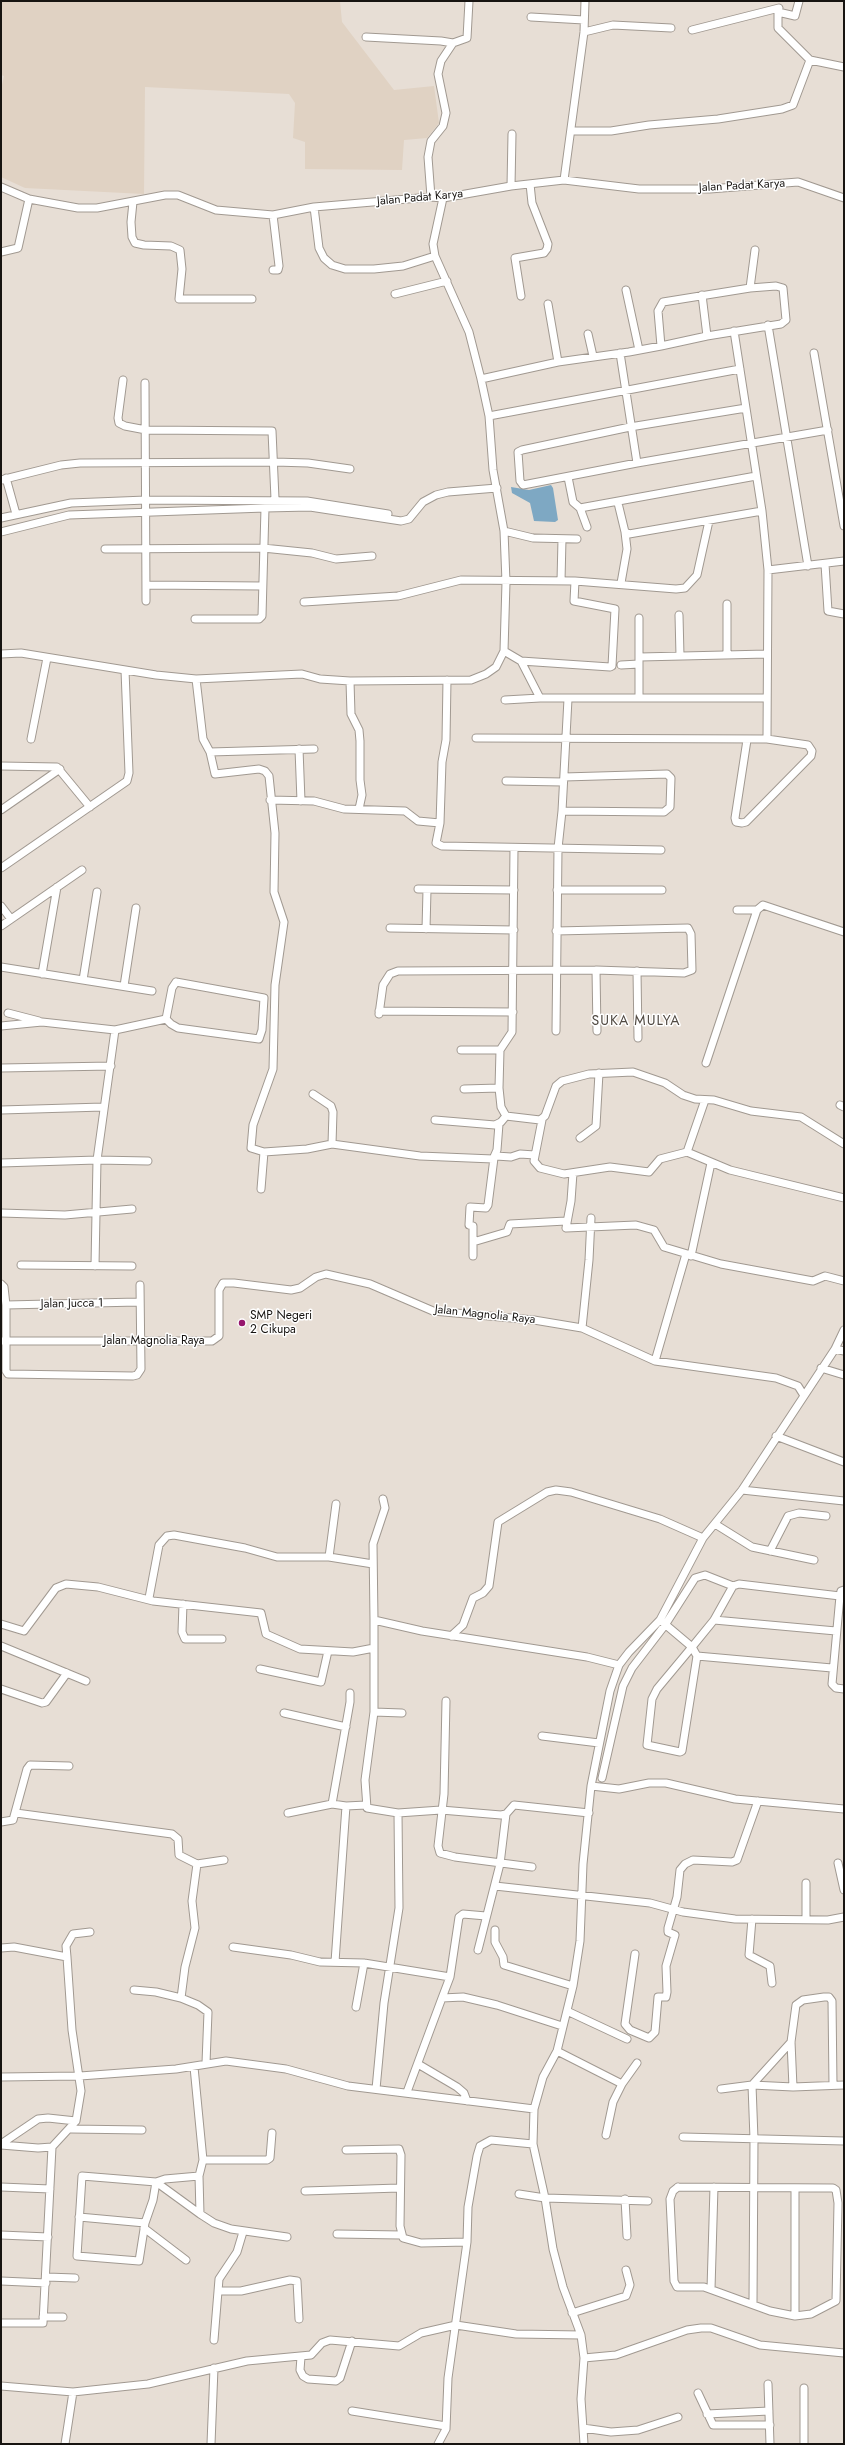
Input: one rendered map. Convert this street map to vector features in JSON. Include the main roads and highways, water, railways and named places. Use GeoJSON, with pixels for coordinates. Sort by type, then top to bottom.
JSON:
{"type":"FeatureCollection","features":[{"type":"Feature","properties":{"kind":"water"},"geometry":{"type":"Polygon","coordinates":[[[551,485],[553,488],[558,520],[555,522],[534,521],[530,503],[512,493],[511,487],[529,490],[551,485]]]}},
{"type":"Feature","properties":{"kind":"place","name":"SMP Negeri 2 Cikupa"},"geometry":{"type":"Point","coordinates":[242,1323]}},
{"type":"Feature","properties":{"kind":"district","name":"SUKA MULYA"},"geometry":{"type":"Point","coordinates":[636,1022]}}]}
